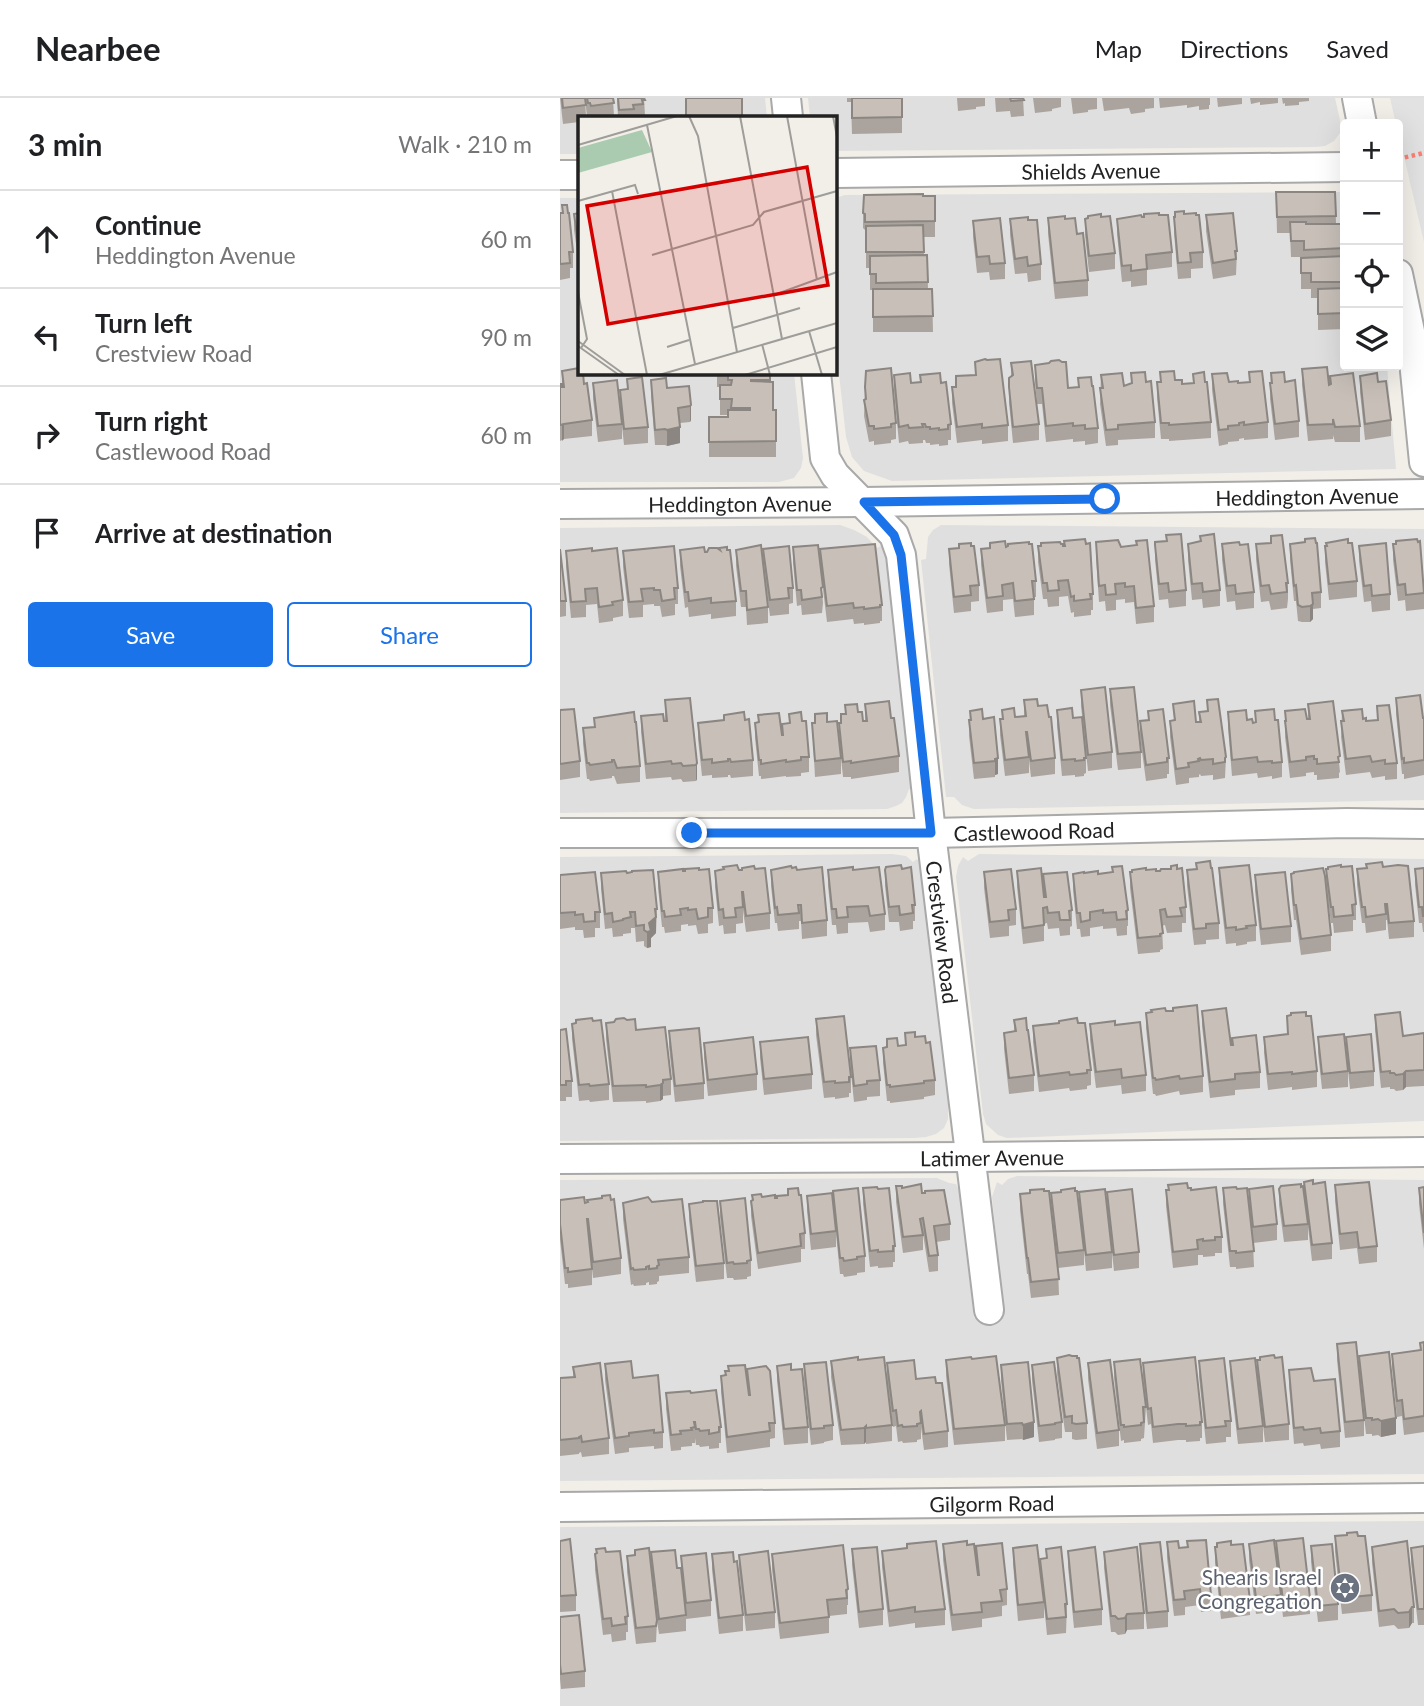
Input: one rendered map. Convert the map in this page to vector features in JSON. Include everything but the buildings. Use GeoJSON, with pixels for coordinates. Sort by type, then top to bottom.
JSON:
{"type":"FeatureCollection","features":[{"type":"Feature","properties":{"kind":"street"},"geometry":{"type":"LineString","coordinates":[[786,98],[788,116]]}},
{"type":"Feature","properties":{"kind":"street"},"geometry":{"type":"LineString","coordinates":[[1357,98],[1362,119]]}},
{"type":"Feature","properties":{"kind":"street","name":"Shields Avenue"},"geometry":{"type":"LineString","coordinates":[[836,173],[1340,167]]}},
{"type":"Feature","properties":{"kind":"street"},"geometry":{"type":"LineString","coordinates":[[560,175],[578,175]]}},
{"type":"Feature","properties":{"kind":"street"},"geometry":{"type":"LineString","coordinates":[[1403,298],[1412,341],[1424,462]]}},
{"type":"Feature","properties":{"kind":"street","name":"Crestview Road"},"geometry":{"type":"LineString","coordinates":[[816,374],[825,458],[835,475],[894,535],[901,555],[931,833],[989,1310]]}},
{"type":"Feature","properties":{"kind":"street"},"geometry":{"type":"LineString","coordinates":[[1424,488],[1424,494]]}},
{"type":"Feature","properties":{"kind":"street","name":"Heddington Avenue"},"geometry":{"type":"LineString","coordinates":[[560,504],[1424,494]]}},
{"type":"Feature","properties":{"kind":"street","name":"Castlewood Road"},"geometry":{"type":"LineString","coordinates":[[560,833],[931,833],[1347,823],[1424,824]]}},
{"type":"Feature","properties":{"kind":"street","name":"Latimer Avenue"},"geometry":{"type":"LineString","coordinates":[[560,1159],[1424,1152]]}},
{"type":"Feature","properties":{"kind":"street","name":"Gilgorm Road"},"geometry":{"type":"LineString","coordinates":[[560,1507],[1424,1498]]}},
{"type":"Feature","properties":{"kind":"path"},"geometry":{"type":"LineString","coordinates":[[1403,158],[1424,153]]}},
{"type":"Feature","properties":{"kind":"shaded area"},"geometry":{"type":"Polygon","coordinates":[[[560,98],[765,98],[767,116],[578,116],[578,154],[560,154],[560,98]]]}},
{"type":"Feature","properties":{"kind":"shaded area"},"geometry":{"type":"Polygon","coordinates":[[[808,98],[1335,98],[1340,133],[1334,141],[1315,147],[836,151],[836,116],[810,116],[808,98]]]}},
{"type":"Feature","properties":{"kind":"shaded area"},"geometry":{"type":"Polygon","coordinates":[[[1390,98],[1424,98],[1424,242],[1403,152],[1403,119],[1395,119],[1390,98]]]}},
{"type":"Feature","properties":{"kind":"shaded area"},"geometry":{"type":"Polygon","coordinates":[[[1340,192],[1340,371],[1387,371],[1396,469],[892,481],[864,471],[852,457],[846,437],[836,347],[836,198],[845,195],[1340,192]]]}},
{"type":"Feature","properties":{"kind":"shaded area"},"geometry":{"type":"Polygon","coordinates":[[[560,198],[578,198],[578,374],[794,374],[803,458],[801,468],[794,478],[779,482],[560,482],[560,198]]]}},
{"type":"Feature","properties":{"kind":"shaded area"},"geometry":{"type":"Polygon","coordinates":[[[840,525],[867,537],[877,548],[882,545],[890,562],[914,790],[909,789],[902,803],[887,809],[560,813],[560,528],[840,525]]]}},
{"type":"Feature","properties":{"kind":"shaded area"},"geometry":{"type":"Polygon","coordinates":[[[941,525],[1424,529],[1424,800],[974,809],[962,805],[954,797],[946,797],[921,560],[926,559],[928,537],[941,525]]]}},
{"type":"Feature","properties":{"kind":"shaded area"},"geometry":{"type":"Polygon","coordinates":[[[979,854],[1424,859],[1424,1121],[1007,1138],[998,1135],[986,1124],[983,1114],[956,877],[963,857],[968,861],[979,854]]]}},
{"type":"Feature","properties":{"kind":"shaded area"},"geometry":{"type":"Polygon","coordinates":[[[906,856],[913,862],[917,859],[921,864],[948,1102],[948,1119],[944,1128],[936,1134],[914,1138],[560,1141],[560,857],[906,856]]]}},
{"type":"Feature","properties":{"kind":"shaded area"},"geometry":{"type":"Polygon","coordinates":[[[1017,1176],[1424,1180],[1424,1474],[560,1481],[560,1180],[937,1178],[956,1184],[959,1190],[974,1318],[1004,1316],[992,1197],[997,1182],[1002,1185],[1017,1176]]]}},
{"type":"Feature","properties":{"kind":"shaded area"},"geometry":{"type":"Polygon","coordinates":[[[1424,1521],[1424,1706],[560,1706],[560,1527],[1424,1521]]]}},
{"type":"Feature","properties":{"kind":"place","name":"Shearis Israel Congregation"},"geometry":{"type":"Point","coordinates":[1345,1588]}},
{"type":"Feature","properties":{"kind":"route"},"geometry":{"type":"LineString","coordinates":[[692,833],[931,833],[901,555],[894,535],[864,502],[1105,499]]}}]}
